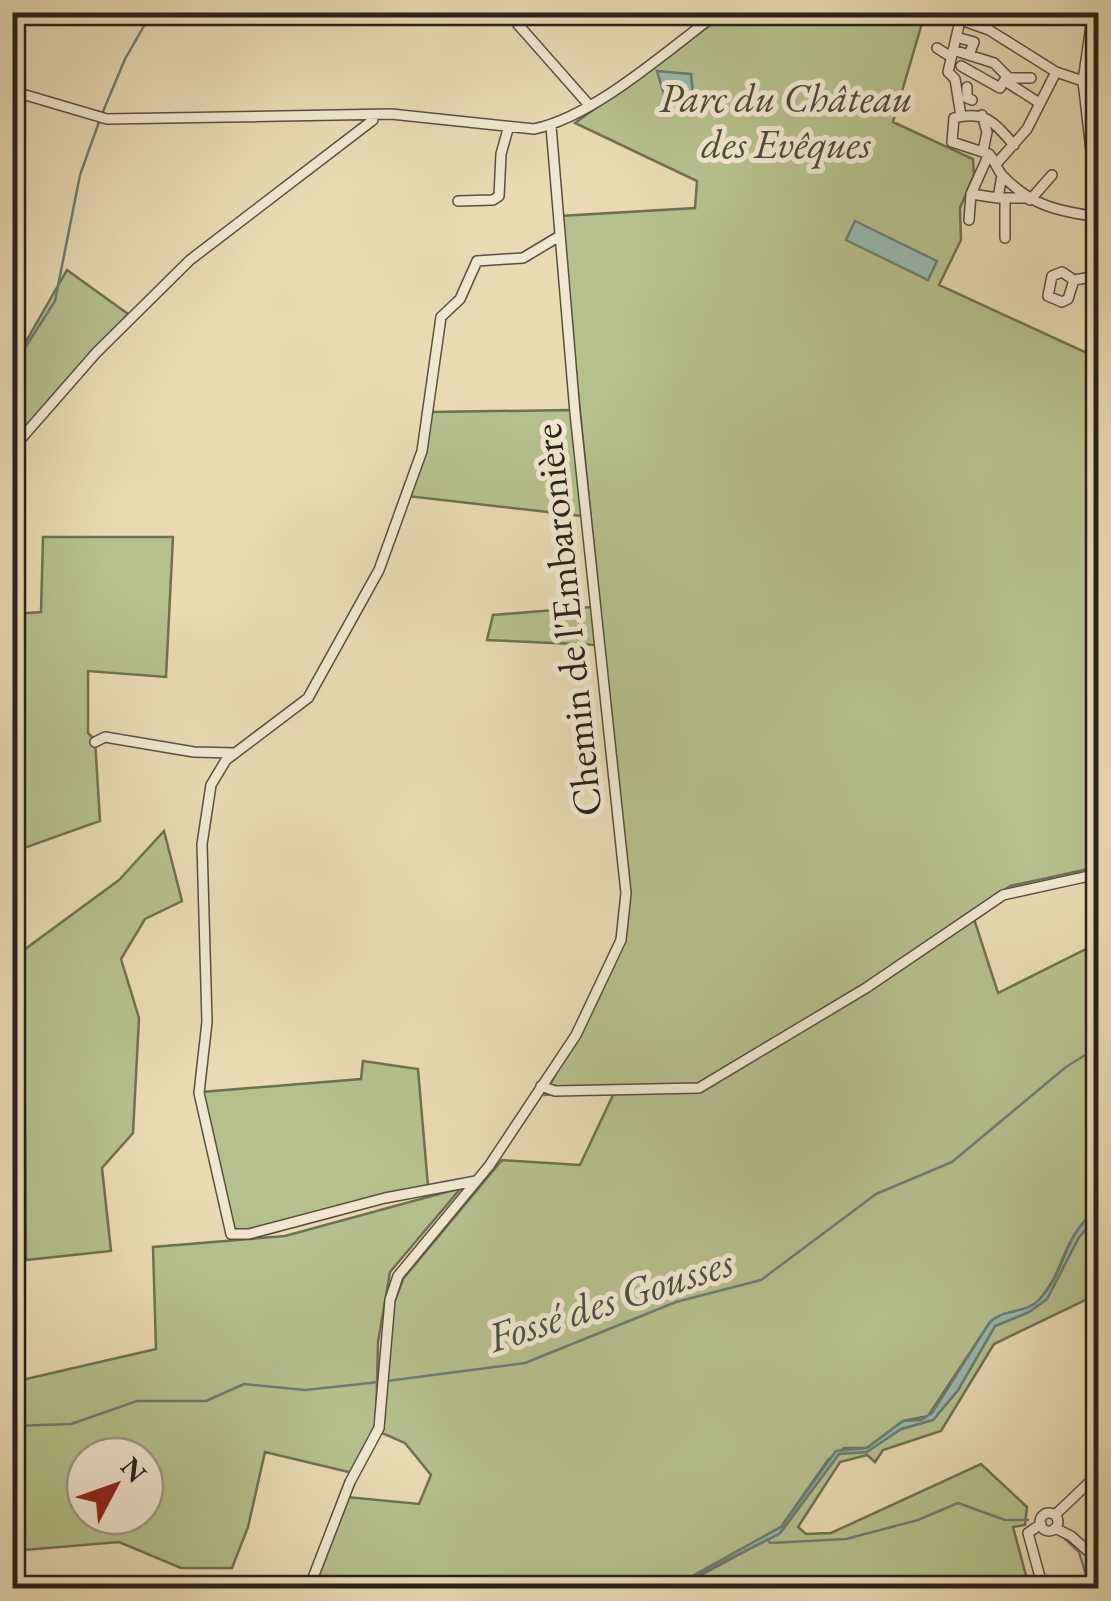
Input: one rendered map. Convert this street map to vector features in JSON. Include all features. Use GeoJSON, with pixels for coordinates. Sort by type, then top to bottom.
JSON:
{"type":"FeatureCollection","features":[{"type":"Feature","properties":{"kind":"street"},"geometry":{"type":"LineString","coordinates":[[507,12],[589,105]]}},
{"type":"Feature","properties":{"kind":"street"},"geometry":{"type":"LineString","coordinates":[[939,12],[1006,39],[1056,72],[1084,80],[1098,98]]}},
{"type":"Feature","properties":{"kind":"street"},"geometry":{"type":"LineString","coordinates":[[960,20],[948,72],[955,79],[957,117],[952,142],[986,150],[1002,175],[1028,199],[1053,211],[1098,214],[1084,80],[1093,12]]}},
{"type":"Feature","properties":{"kind":"street"},"geometry":{"type":"LineString","coordinates":[[12,92],[107,119],[412,115],[508,129],[553,124],[589,105],[717,13]]}},
{"type":"Feature","properties":{"kind":"street"},"geometry":{"type":"LineString","coordinates":[[956,37],[974,42],[969,55]]}},
{"type":"Feature","properties":{"kind":"street"},"geometry":{"type":"LineString","coordinates":[[937,48],[1002,80],[1031,78]]}},
{"type":"Feature","properties":{"kind":"street"},"geometry":{"type":"LineString","coordinates":[[954,59],[969,55]]}},
{"type":"Feature","properties":{"kind":"street"},"geometry":{"type":"LineString","coordinates":[[969,55],[1038,102],[1040,110],[997,163]]}},
{"type":"Feature","properties":{"kind":"street"},"geometry":{"type":"LineString","coordinates":[[1038,102],[1056,72]]}},
{"type":"Feature","properties":{"kind":"street"},"geometry":{"type":"LineString","coordinates":[[967,87],[972,100]]}},
{"type":"Feature","properties":{"kind":"street"},"geometry":{"type":"LineString","coordinates":[[957,117],[982,115],[996,124],[1014,145]]}},
{"type":"Feature","properties":{"kind":"street"},"geometry":{"type":"LineString","coordinates":[[969,220],[970,194],[986,150],[982,115]]}},
{"type":"Feature","properties":{"kind":"street"},"geometry":{"type":"LineString","coordinates":[[12,449],[86,362],[190,260],[354,131],[380,116]]}},
{"type":"Feature","properties":{"kind":"street"},"geometry":{"type":"LineString","coordinates":[[342,118],[354,131]]}},
{"type":"Feature","properties":{"kind":"street","name":"Chemin de l'Embaronière"},"geometry":{"type":"LineString","coordinates":[[309,1588],[350,1482],[375,1442],[390,1300],[398,1276],[476,1181],[576,1036],[621,940],[626,893],[558,237],[553,124]]}},
{"type":"Feature","properties":{"kind":"street"},"geometry":{"type":"LineString","coordinates":[[458,201],[498,198],[508,129]]}},
{"type":"Feature","properties":{"kind":"street"},"geometry":{"type":"LineString","coordinates":[[1002,175],[1004,238]]}},
{"type":"Feature","properties":{"kind":"street"},"geometry":{"type":"LineString","coordinates":[[970,194],[1028,199],[1052,175]]}},
{"type":"Feature","properties":{"kind":"street"},"geometry":{"type":"LineString","coordinates":[[476,1181],[384,1198],[249,1234],[231,1234],[199,1093],[207,1022],[201,885],[205,815],[212,778],[234,752],[308,698],[380,570],[422,450],[442,317],[460,299],[472,267],[486,258],[523,258],[558,237]]}},
{"type":"Feature","properties":{"kind":"street"},"geometry":{"type":"LineString","coordinates":[[1074,280],[1098,276]]}},
{"type":"Feature","properties":{"kind":"street"},"geometry":{"type":"LineString","coordinates":[[95,742],[105,737],[194,752],[234,752]]}},
{"type":"Feature","properties":{"kind":"street"},"geometry":{"type":"LineString","coordinates":[[541,1086],[556,1090],[698,1088],[866,988],[973,914],[1015,890],[1098,874]]}},
{"type":"Feature","properties":{"kind":"street"},"geometry":{"type":"LineString","coordinates":[[1055,1528],[1055,1516],[1098,1474]]}},
{"type":"Feature","properties":{"kind":"street"},"geometry":{"type":"LineString","coordinates":[[1043,1588],[1028,1533],[1041,1524],[1046,1514],[1055,1516]]}},
{"type":"Feature","properties":{"kind":"street"},"geometry":{"type":"LineString","coordinates":[[1041,1524],[1047,1530],[1055,1528],[1072,1536],[1098,1560]]}},
{"type":"Feature","properties":{"kind":"green space","name":"Parc du Château des Evêques"},"geometry":{"type":"Polygon","coordinates":[[[727,13],[925,13],[893,122],[973,159],[974,175],[960,208],[961,240],[939,285],[1098,358],[1098,867],[1010,886],[852,994],[700,1086],[545,1095],[624,941],[629,893],[560,216],[695,208],[697,181],[575,123],[727,13]]]}},
{"type":"Feature","properties":{"kind":"green space"},"geometry":{"type":"Polygon","coordinates":[[[67,270],[128,314],[13,443],[13,364],[67,270]]]}},
{"type":"Feature","properties":{"kind":"green space"},"geometry":{"type":"Polygon","coordinates":[[[571,410],[583,516],[407,496],[431,412],[571,410]]]}},
{"type":"Feature","properties":{"kind":"green space"},"geometry":{"type":"Polygon","coordinates":[[[43,537],[173,537],[166,677],[88,671],[88,733],[95,740],[100,821],[13,852],[13,614],[41,612],[43,537]]]}},
{"type":"Feature","properties":{"kind":"green space"},"geometry":{"type":"Polygon","coordinates":[[[592,607],[596,645],[487,640],[493,615],[592,607]]]}},
{"type":"Feature","properties":{"kind":"green space"},"geometry":{"type":"Polygon","coordinates":[[[164,831],[182,901],[145,919],[121,959],[139,1018],[133,1133],[102,1168],[111,1251],[26,1260],[25,1103],[13,1020],[13,958],[119,880],[164,831]]]}},
{"type":"Feature","properties":{"kind":"green space"},"geometry":{"type":"Polygon","coordinates":[[[974,919],[998,993],[1098,943],[1098,1209],[1077,1231],[1039,1300],[990,1322],[928,1416],[903,1421],[867,1448],[844,1448],[828,1460],[781,1527],[671,1588],[314,1588],[347,1497],[419,1504],[431,1475],[405,1443],[382,1433],[394,1303],[403,1279],[502,1160],[580,1165],[614,1093],[699,1090],[974,919]]]}},
{"type":"Feature","properties":{"kind":"green space"},"geometry":{"type":"Polygon","coordinates":[[[363,1061],[418,1069],[428,1186],[241,1231],[234,1228],[202,1092],[361,1079],[363,1061]]]}},
{"type":"Feature","properties":{"kind":"green space"},"geometry":{"type":"Polygon","coordinates":[[[461,1188],[390,1272],[378,1342],[376,1426],[353,1473],[265,1452],[248,1527],[232,1568],[181,1568],[119,1542],[13,1551],[13,1382],[156,1349],[153,1247],[285,1236],[461,1188]]]}},
{"type":"Feature","properties":{"kind":"green space"},"geometry":{"type":"Polygon","coordinates":[[[1098,1216],[1098,1294],[994,1344],[941,1431],[883,1450],[875,1462],[867,1455],[840,1462],[798,1527],[806,1534],[831,1533],[981,1464],[1027,1507],[1025,1525],[1013,1527],[1028,1583],[978,1588],[677,1588],[781,1532],[839,1454],[869,1450],[901,1429],[933,1420],[958,1390],[995,1326],[1029,1312],[1047,1299],[1079,1237],[1098,1216]]]}},
{"type":"Feature","properties":{"kind":"water"},"geometry":{"type":"Polygon","coordinates":[[[657,71],[691,74],[694,105],[681,107],[665,98],[657,71]]]}},
{"type":"Feature","properties":{"kind":"water"},"geometry":{"type":"Polygon","coordinates":[[[855,221],[937,261],[928,280],[846,240],[855,221]]]}},
{"type":"Feature","properties":{"kind":"water"},"geometry":{"type":"Polygon","coordinates":[[[1098,1209],[1098,1216],[1079,1237],[1047,1299],[1029,1312],[995,1326],[958,1390],[933,1420],[901,1429],[867,1452],[839,1454],[779,1534],[671,1588],[781,1527],[836,1451],[867,1448],[903,1421],[921,1420],[932,1413],[990,1322],[1039,1300],[1077,1231],[1098,1209]]]}},
{"type":"Feature","properties":{"kind":"waterway"},"geometry":{"type":"LineString","coordinates":[[102,114],[125,59],[152,12]]}},
{"type":"Feature","properties":{"kind":"waterway"},"geometry":{"type":"LineString","coordinates":[[12,368],[55,301],[80,175],[99,122]]}},
{"type":"Feature","properties":{"kind":"waterway","name":"Fossé des Gousses"},"geometry":{"type":"LineString","coordinates":[[387,1381],[525,1363],[676,1302],[761,1280],[876,1194],[952,1162],[1066,1067],[1098,1047]]}},
{"type":"Feature","properties":{"kind":"waterway","name":"Fossé des Gousses"},"geometry":{"type":"LineString","coordinates":[[12,1426],[71,1424],[137,1401],[206,1401],[244,1384],[305,1390],[379,1382]]}},
{"type":"Feature","properties":{"kind":"waterway"},"geometry":{"type":"LineString","coordinates":[[768,1539],[770,1543],[846,1539],[918,1520],[958,1503],[1005,1520],[1028,1520]]}},
{"type":"Feature","properties":{"kind":"waterway"},"geometry":{"type":"LineString","coordinates":[[1062,1536],[1079,1552],[1090,1588]]}}]}
